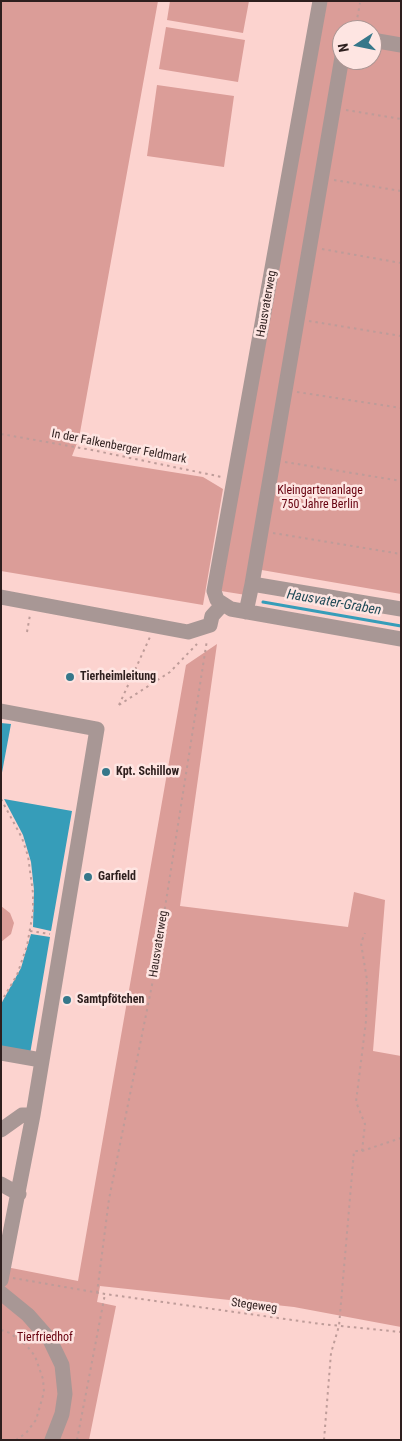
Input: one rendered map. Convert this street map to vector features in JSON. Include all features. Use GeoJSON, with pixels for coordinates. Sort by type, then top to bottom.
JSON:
{"type":"FeatureCollection","features":[{"type":"Feature","properties":{"kind":"street","name":"Hausvaterweg"},"geometry":{"type":"LineString","coordinates":[[222,604],[217,600],[214,591],[320,1]]}},
{"type":"Feature","properties":{"kind":"street"},"geometry":{"type":"LineString","coordinates":[[382,42],[401,45]]}},
{"type":"Feature","properties":{"kind":"street"},"geometry":{"type":"LineString","coordinates":[[246,612],[340,70]]}},
{"type":"Feature","properties":{"kind":"street"},"geometry":{"type":"LineString","coordinates":[[252,584],[401,609]]}},
{"type":"Feature","properties":{"kind":"street"},"geometry":{"type":"LineString","coordinates":[[1,598],[188,632],[210,625],[212,616],[222,604],[231,609],[246,612],[401,639]]}},
{"type":"Feature","properties":{"kind":"street"},"geometry":{"type":"LineString","coordinates":[[1,711],[97,729],[33,1115],[2,1278]]}},
{"type":"Feature","properties":{"kind":"street"},"geometry":{"type":"LineString","coordinates":[[1,1052],[41,1060]]}},
{"type":"Feature","properties":{"kind":"street"},"geometry":{"type":"LineString","coordinates":[[1,1130],[22,1115],[33,1115]]}},
{"type":"Feature","properties":{"kind":"street"},"geometry":{"type":"LineString","coordinates":[[1,1184],[19,1194]]}},
{"type":"Feature","properties":{"kind":"street"},"geometry":{"type":"LineString","coordinates":[[1,1293],[28,1314],[50,1340],[62,1365],[65,1394],[62,1414],[52,1440]]}},
{"type":"Feature","properties":{"kind":"path"},"geometry":{"type":"LineString","coordinates":[[357,20],[360,3]]}},
{"type":"Feature","properties":{"kind":"path"},"geometry":{"type":"LineString","coordinates":[[333,107],[401,119]]}},
{"type":"Feature","properties":{"kind":"path"},"geometry":{"type":"LineString","coordinates":[[322,177],[401,191]]}},
{"type":"Feature","properties":{"kind":"path"},"geometry":{"type":"LineString","coordinates":[[310,247],[401,263]]}},
{"type":"Feature","properties":{"kind":"path"},"geometry":{"type":"LineString","coordinates":[[298,319],[401,336]]}},
{"type":"Feature","properties":{"kind":"path"},"geometry":{"type":"LineString","coordinates":[[285,390],[401,408]]}},
{"type":"Feature","properties":{"kind":"path","name":"In der Falkenberger Feldmark"},"geometry":{"type":"LineString","coordinates":[[1,434],[197,470],[233,480]]}},
{"type":"Feature","properties":{"kind":"path"},"geometry":{"type":"LineString","coordinates":[[273,460],[401,481]]}},
{"type":"Feature","properties":{"kind":"path"},"geometry":{"type":"LineString","coordinates":[[260,530],[401,554]]}},
{"type":"Feature","properties":{"kind":"path"},"geometry":{"type":"LineString","coordinates":[[27,632],[32,603]]}},
{"type":"Feature","properties":{"kind":"path"},"geometry":{"type":"LineString","coordinates":[[154,626],[119,705],[170,672],[200,640],[210,625]]}},
{"type":"Feature","properties":{"kind":"path","name":"Hausvaterweg"},"geometry":{"type":"LineString","coordinates":[[97,1293],[109,1199],[156,965],[204,653]]}},
{"type":"Feature","properties":{"kind":"path"},"geometry":{"type":"LineString","coordinates":[[1,799],[15,821],[28,856],[33,893],[30,931],[17,975],[1,1002]]}},
{"type":"Feature","properties":{"kind":"path"},"geometry":{"type":"LineString","coordinates":[[30,931],[63,936]]}},
{"type":"Feature","properties":{"kind":"path"},"geometry":{"type":"LineString","coordinates":[[362,1151],[365,1124],[356,1102],[366,1021],[367,980],[360,943],[365,933]]}},
{"type":"Feature","properties":{"kind":"path"},"geometry":{"type":"LineString","coordinates":[[324,1440],[332,1353],[339,1326],[354,1151],[362,1151],[401,1138]]}},
{"type":"Feature","properties":{"kind":"path","name":"Stegeweg"},"geometry":{"type":"LineString","coordinates":[[2,1278],[339,1326],[401,1332]]}},
{"type":"Feature","properties":{"kind":"path"},"geometry":{"type":"LineString","coordinates":[[77,1440],[104,1294]]}},
{"type":"Feature","properties":{"kind":"path"},"geometry":{"type":"LineString","coordinates":[[1,1330],[10,1333],[27,1346],[35,1356],[43,1379],[44,1392],[38,1414],[26,1433],[16,1440]]}},
{"type":"Feature","properties":{"kind":"green space"},"geometry":{"type":"Polygon","coordinates":[[[1,1],[158,1],[79,438],[72,456],[203,477],[223,489],[203,605],[1,571],[1,1]]]}},
{"type":"Feature","properties":{"kind":"green space"},"geometry":{"type":"Polygon","coordinates":[[[170,1],[249,1],[243,33],[167,20],[170,1]]]}},
{"type":"Feature","properties":{"kind":"green space","name":"Kleingartenanlage 750 Jahre Berlin"},"geometry":{"type":"Polygon","coordinates":[[[323,1],[401,1],[401,594],[250,568],[246,595],[221,591],[323,1]]]}},
{"type":"Feature","properties":{"kind":"green space"},"geometry":{"type":"Polygon","coordinates":[[[166,27],[245,40],[238,82],[159,69],[166,27]]]}},
{"type":"Feature","properties":{"kind":"green space"},"geometry":{"type":"Polygon","coordinates":[[[157,85],[234,96],[224,167],[147,156],[157,85]]]}},
{"type":"Feature","properties":{"kind":"green space","name":"Tierfriedhof"},"geometry":{"type":"Polygon","coordinates":[[[217,644],[180,906],[348,927],[354,892],[385,900],[373,1051],[401,1056],[401,1327],[294,1307],[100,1286],[97,1302],[116,1306],[89,1440],[1,1440],[1,1266],[78,1281],[186,665],[217,644]]]}},
{"type":"Feature","properties":{"kind":"green space"},"geometry":{"type":"Polygon","coordinates":[[[1,906],[10,913],[14,923],[11,934],[1,942],[1,906]]]}},
{"type":"Feature","properties":{"kind":"water"},"geometry":{"type":"Polygon","coordinates":[[[1,723],[11,724],[1,778],[1,723]]]}},
{"type":"Feature","properties":{"kind":"water"},"geometry":{"type":"Polygon","coordinates":[[[4,799],[72,811],[51,931],[33,927],[34,890],[31,862],[23,835],[4,799]]]}},
{"type":"Feature","properties":{"kind":"water"},"geometry":{"type":"Polygon","coordinates":[[[31,934],[50,937],[30,1054],[1,1049],[1,1004],[21,968],[31,934]]]}},
{"type":"Feature","properties":{"kind":"waterway","name":"Hausvater-Graben"},"geometry":{"type":"LineString","coordinates":[[263,602],[401,626]]}},
{"type":"Feature","properties":{"kind":"place","name":"Tierheimleitung"},"geometry":{"type":"Point","coordinates":[70,677]}},
{"type":"Feature","properties":{"kind":"place","name":"Kpt. Schillow"},"geometry":{"type":"Point","coordinates":[106,772]}},
{"type":"Feature","properties":{"kind":"place","name":"Garfield"},"geometry":{"type":"Point","coordinates":[88,877]}},
{"type":"Feature","properties":{"kind":"place","name":"Samtpfötchen"},"geometry":{"type":"Point","coordinates":[67,1000]}}]}
